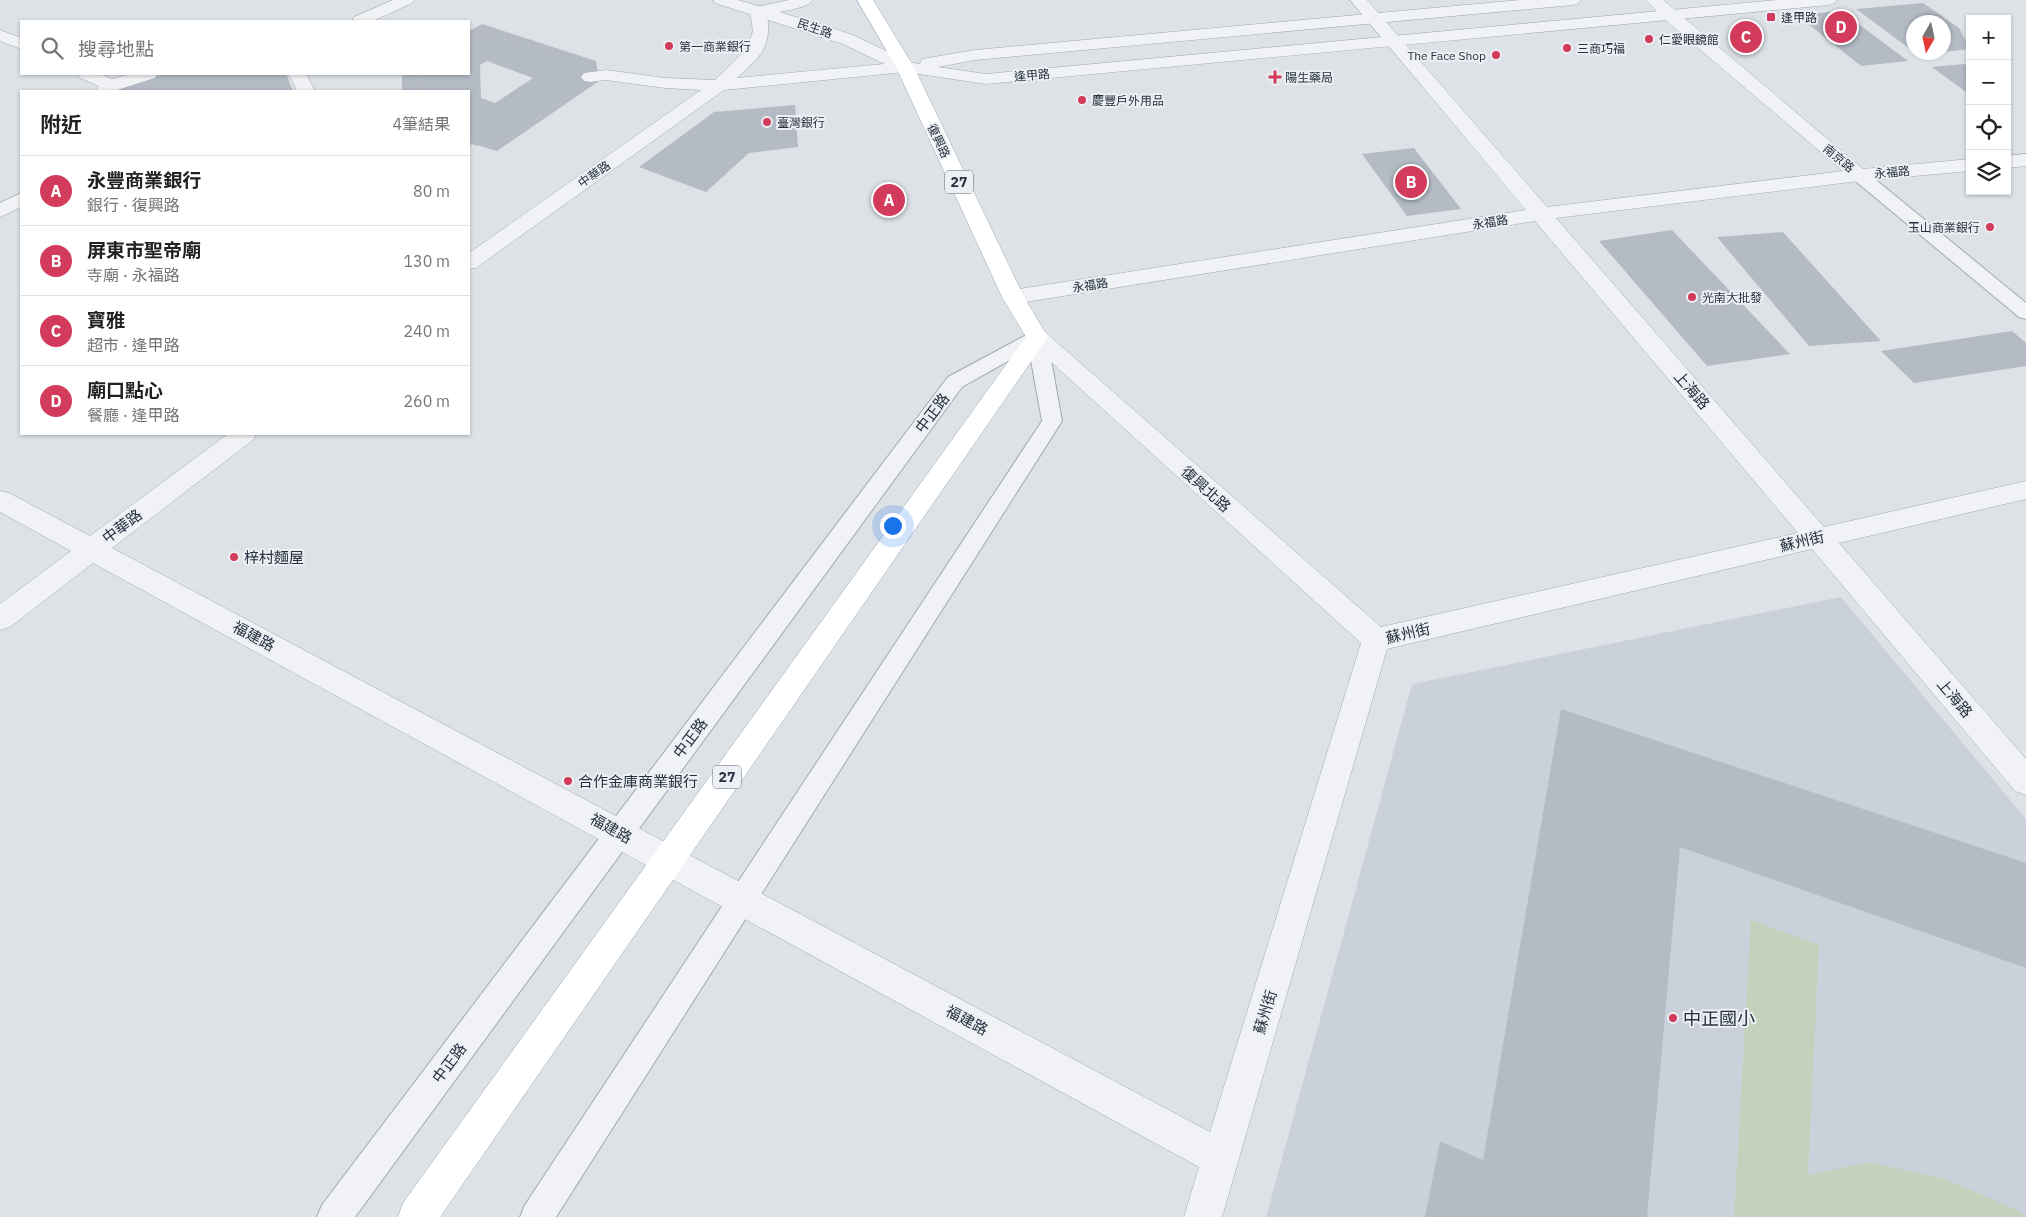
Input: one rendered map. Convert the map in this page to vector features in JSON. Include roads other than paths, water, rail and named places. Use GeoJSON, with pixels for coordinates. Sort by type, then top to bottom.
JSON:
{"type":"FeatureCollection","features":[{"type":"Feature","properties":{"kind":"main road","name":"復興路"},"geometry":{"type":"LineString","coordinates":[[865,0],[905,67],[1013,297],[1037,337]]}},
{"type":"Feature","properties":{"kind":"main road","name":"27"},"geometry":{"type":"LineString","coordinates":[[417,1217],[1037,337]]}},
{"type":"Feature","properties":{"kind":"street"},"geometry":{"type":"LineString","coordinates":[[362,20],[406,0]]}},
{"type":"Feature","properties":{"kind":"street","name":"民生路"},"geometry":{"type":"LineString","coordinates":[[721,0],[797,22],[849,40],[905,67]]}},
{"type":"Feature","properties":{"kind":"street"},"geometry":{"type":"LineString","coordinates":[[758,11],[805,0]]}},
{"type":"Feature","properties":{"kind":"street","name":"逢甲路"},"geometry":{"type":"LineString","coordinates":[[905,67],[975,55],[1365,9],[1573,0]]}},
{"type":"Feature","properties":{"kind":"street","name":"南京路"},"geometry":{"type":"LineString","coordinates":[[1654,0],[1669,15],[1859,175]]}},
{"type":"Feature","properties":{"kind":"street","name":"逢甲路"},"geometry":{"type":"LineString","coordinates":[[905,67],[986,79],[1829,0]]}},
{"type":"Feature","properties":{"kind":"street","name":"上海路"},"geometry":{"type":"LineString","coordinates":[[1365,9],[2026,781]]}},
{"type":"Feature","properties":{"kind":"street","name":"中華路"},"geometry":{"type":"LineString","coordinates":[[470,262],[719,85],[755,51],[760,31],[758,11]]}},
{"type":"Feature","properties":{"kind":"street"},"geometry":{"type":"LineString","coordinates":[[0,35],[20,44]]}},
{"type":"Feature","properties":{"kind":"street","name":"中華路"},"geometry":{"type":"LineString","coordinates":[[590,77],[606,75],[665,82],[719,85],[905,67]]}},
{"type":"Feature","properties":{"kind":"street"},"geometry":{"type":"LineString","coordinates":[[88,75],[108,88],[147,75]]}},
{"type":"Feature","properties":{"kind":"street"},"geometry":{"type":"LineString","coordinates":[[298,75],[306,90]]}},
{"type":"Feature","properties":{"kind":"street"},"geometry":{"type":"LineString","coordinates":[[2011,162],[2026,160]]}},
{"type":"Feature","properties":{"kind":"street","name":"永福路"},"geometry":{"type":"LineString","coordinates":[[1013,297],[1541,214],[1859,175],[1966,165]]}},
{"type":"Feature","properties":{"kind":"street"},"geometry":{"type":"LineString","coordinates":[[0,211],[20,200]]}},
{"type":"Feature","properties":{"kind":"street"},"geometry":{"type":"LineString","coordinates":[[470,237],[490,247]]}},
{"type":"Feature","properties":{"kind":"street","name":"復興北路"},"geometry":{"type":"LineString","coordinates":[[1037,337],[1376,640]]}},
{"type":"Feature","properties":{"kind":"street","name":"中華路"},"geometry":{"type":"LineString","coordinates":[[0,619],[243,435]]}},
{"type":"Feature","properties":{"kind":"street","name":"蘇州街"},"geometry":{"type":"LineString","coordinates":[[1203,1217],[1376,640],[2026,490]]}},
{"type":"Feature","properties":{"kind":"street","name":"福建路"},"geometry":{"type":"LineString","coordinates":[[0,500],[620,832],[668,860],[1221,1158]]}},
{"type":"Feature","properties":{"kind":"lane","name":"南京路"},"geometry":{"type":"LineString","coordinates":[[1859,175],[2026,313]]}},
{"type":"Feature","properties":{"kind":"lane","name":"中正路"},"geometry":{"type":"LineString","coordinates":[[334,1217],[955,382],[1037,337]]}},
{"type":"Feature","properties":{"kind":"lane"},"geometry":{"type":"LineString","coordinates":[[537,1217],[1052,420],[1037,337]]}},
{"type":"Feature","properties":{"kind":"place","name":"逢甲路"},"geometry":{"type":"Point","coordinates":[1771,17]}},
{"type":"Feature","properties":{"kind":"place","name":"廟口點心"},"geometry":{"type":"Point","coordinates":[1841,27]}},
{"type":"Feature","properties":{"kind":"place","name":"寶雅"},"geometry":{"type":"Point","coordinates":[1746,37]}},
{"type":"Feature","properties":{"kind":"place","name":"仁愛眼鏡館"},"geometry":{"type":"Point","coordinates":[1649,39]}},
{"type":"Feature","properties":{"kind":"place","name":"第一商業銀行"},"geometry":{"type":"Point","coordinates":[669,46]}},
{"type":"Feature","properties":{"kind":"place","name":"三商巧福"},"geometry":{"type":"Point","coordinates":[1567,48]}},
{"type":"Feature","properties":{"kind":"place","name":"The Face Shop"},"geometry":{"type":"Point","coordinates":[1496,55]}},
{"type":"Feature","properties":{"kind":"place","name":"陽生藥局"},"geometry":{"type":"Point","coordinates":[1275,77]}},
{"type":"Feature","properties":{"kind":"place","name":"慶豐戶外用品"},"geometry":{"type":"Point","coordinates":[1082,100]}},
{"type":"Feature","properties":{"kind":"place","name":"臺灣銀行"},"geometry":{"type":"Point","coordinates":[767,122]}},
{"type":"Feature","properties":{"kind":"place","name":"屏東市聖帝廟"},"geometry":{"type":"Point","coordinates":[1411,182]}},
{"type":"Feature","properties":{"kind":"place","name":"永豐商業銀行"},"geometry":{"type":"Point","coordinates":[889,200]}},
{"type":"Feature","properties":{"kind":"place","name":"玉山商業銀行"},"geometry":{"type":"Point","coordinates":[1990,227]}},
{"type":"Feature","properties":{"kind":"place","name":"光南大批發"},"geometry":{"type":"Point","coordinates":[1692,297]}},
{"type":"Feature","properties":{"kind":"place","name":"梓村麵屋"},"geometry":{"type":"Point","coordinates":[234,557]}},
{"type":"Feature","properties":{"kind":"place","name":"合作金庫商業銀行"},"geometry":{"type":"Point","coordinates":[568,781]}},
{"type":"Feature","properties":{"kind":"place","name":"中正國小"},"geometry":{"type":"Point","coordinates":[1673,1018]}}]}
